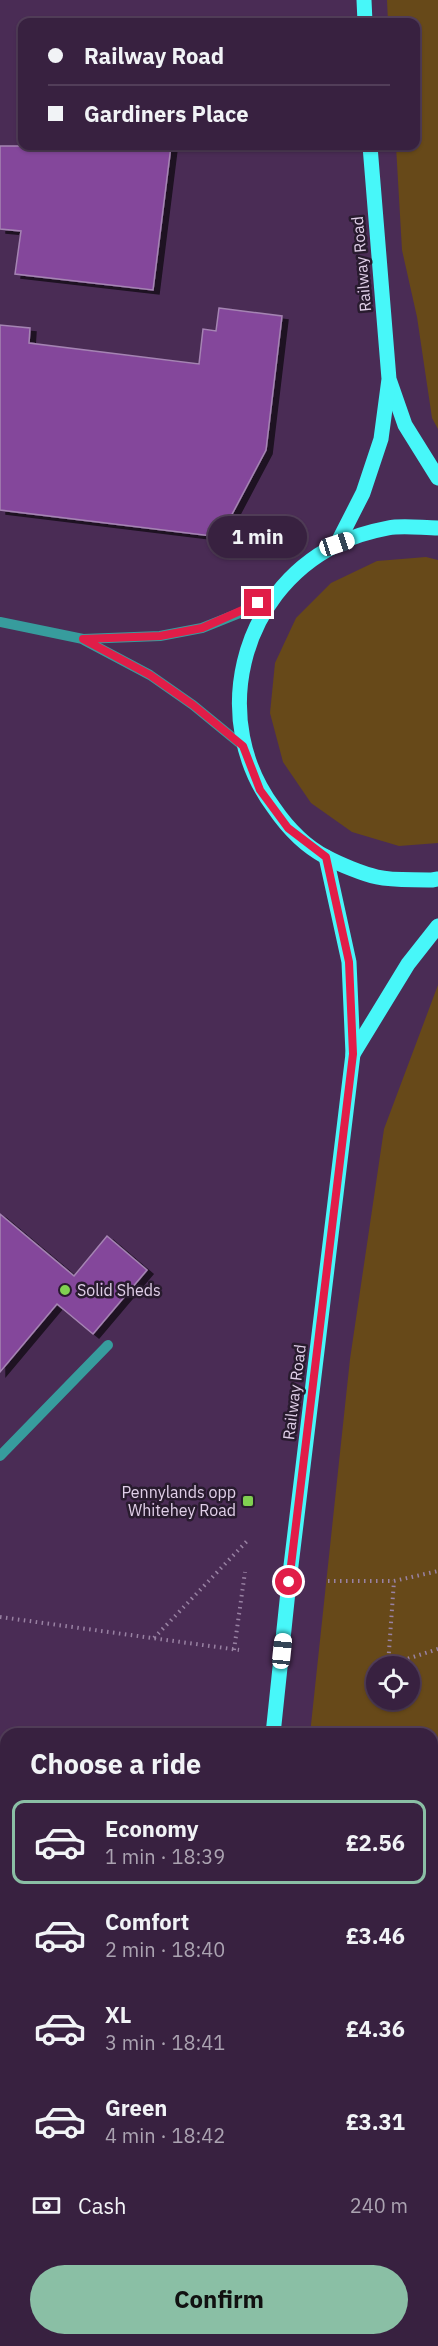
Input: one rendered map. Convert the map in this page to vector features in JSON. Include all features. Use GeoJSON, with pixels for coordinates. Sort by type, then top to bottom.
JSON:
{"type":"FeatureCollection","features":[{"type":"Feature","properties":{"kind":"main road"},"geometry":{"type":"LineString","coordinates":[[364,0],[365,18]]}},
{"type":"Feature","properties":{"kind":"main road","name":"Railway Road"},"geometry":{"type":"LineString","coordinates":[[337,544],[363,494],[381,439],[389,379],[370,150]]}},
{"type":"Feature","properties":{"kind":"main road","name":"Railway Road"},"geometry":{"type":"LineString","coordinates":[[389,379],[405,425],[438,478]]}},
{"type":"Feature","properties":{"kind":"main road"},"geometry":{"type":"LineString","coordinates":[[438,528],[389,528],[337,544],[303,566],[275,595],[249,641],[238,693],[243,746],[260,790],[288,828],[326,857],[377,877],[438,879]]}},
{"type":"Feature","properties":{"kind":"main road","name":"Railway Road"},"geometry":{"type":"LineString","coordinates":[[274,1728],[353,1054],[349,962],[326,857]]}},
{"type":"Feature","properties":{"kind":"main road","name":"Railway Road"},"geometry":{"type":"LineString","coordinates":[[353,1054],[408,964],[438,926]]}},
{"type":"Feature","properties":{"kind":"street"},"geometry":{"type":"LineString","coordinates":[[0,622],[83,639],[160,636],[202,628],[242,612],[275,595]]}},
{"type":"Feature","properties":{"kind":"street"},"geometry":{"type":"LineString","coordinates":[[83,639],[150,675],[193,705],[243,746]]}},
{"type":"Feature","properties":{"kind":"street"},"geometry":{"type":"LineString","coordinates":[[0,1456],[108,1345]]}},
{"type":"Feature","properties":{"kind":"path"},"geometry":{"type":"LineString","coordinates":[[154,1639],[249,1539]]}},
{"type":"Feature","properties":{"kind":"path"},"geometry":{"type":"LineString","coordinates":[[328,1581],[394,1581],[438,1571]]}},
{"type":"Feature","properties":{"kind":"path"},"geometry":{"type":"LineString","coordinates":[[0,1617],[237,1650],[245,1572]]}},
{"type":"Feature","properties":{"kind":"path"},"geometry":{"type":"LineString","coordinates":[[389,1656],[394,1581]]}},
{"type":"Feature","properties":{"kind":"path"},"geometry":{"type":"LineString","coordinates":[[416,1656],[438,1649]]}},
{"type":"Feature","properties":{"kind":"shaded area"},"geometry":{"type":"Polygon","coordinates":[[[387,0],[438,0],[438,429],[432,418],[417,317],[402,250],[396,150],[420,150],[420,18],[388,18],[387,0]]]}},
{"type":"Feature","properties":{"kind":"shaded area"},"geometry":{"type":"Polygon","coordinates":[[[426,557],[438,560],[438,843],[399,846],[352,832],[311,803],[283,762],[270,713],[275,663],[296,618],[331,583],[377,561],[426,557]]]}},
{"type":"Feature","properties":{"kind":"shaded area"},"geometry":{"type":"Polygon","coordinates":[[[438,985],[438,1728],[311,1728],[350,1359],[384,1129],[438,985]]]}},
{"type":"Feature","properties":{"kind":"building"},"geometry":{"type":"Polygon","coordinates":[[[0,146],[18,146],[18,150],[170,150],[153,290],[15,274],[21,231],[0,229],[0,146]]]}},
{"type":"Feature","properties":{"kind":"building"},"geometry":{"type":"Polygon","coordinates":[[[219,308],[282,316],[266,450],[220,537],[0,510],[0,325],[30,328],[29,343],[199,364],[203,329],[216,331],[219,308]]]}},
{"type":"Feature","properties":{"kind":"building","name":"Solid Sheds"},"geometry":{"type":"Polygon","coordinates":[[[0,1214],[74,1276],[107,1236],[147,1270],[93,1334],[57,1304],[0,1372],[0,1214]]]}},
{"type":"Feature","properties":{"kind":"place","name":"Solid Sheds"},"geometry":{"type":"Point","coordinates":[65,1290]}},
{"type":"Feature","properties":{"kind":"place","name":"Pennylands opp Whitehey Road"},"geometry":{"type":"Point","coordinates":[248,1501]}},
{"type":"Feature","properties":{"kind":"route"},"geometry":{"type":"LineString","coordinates":[[258,603],[202,628],[160,636],[83,639],[150,675],[193,705],[243,746],[260,790],[288,828],[326,857],[349,962],[353,1054],[289,1582]]}}]}
